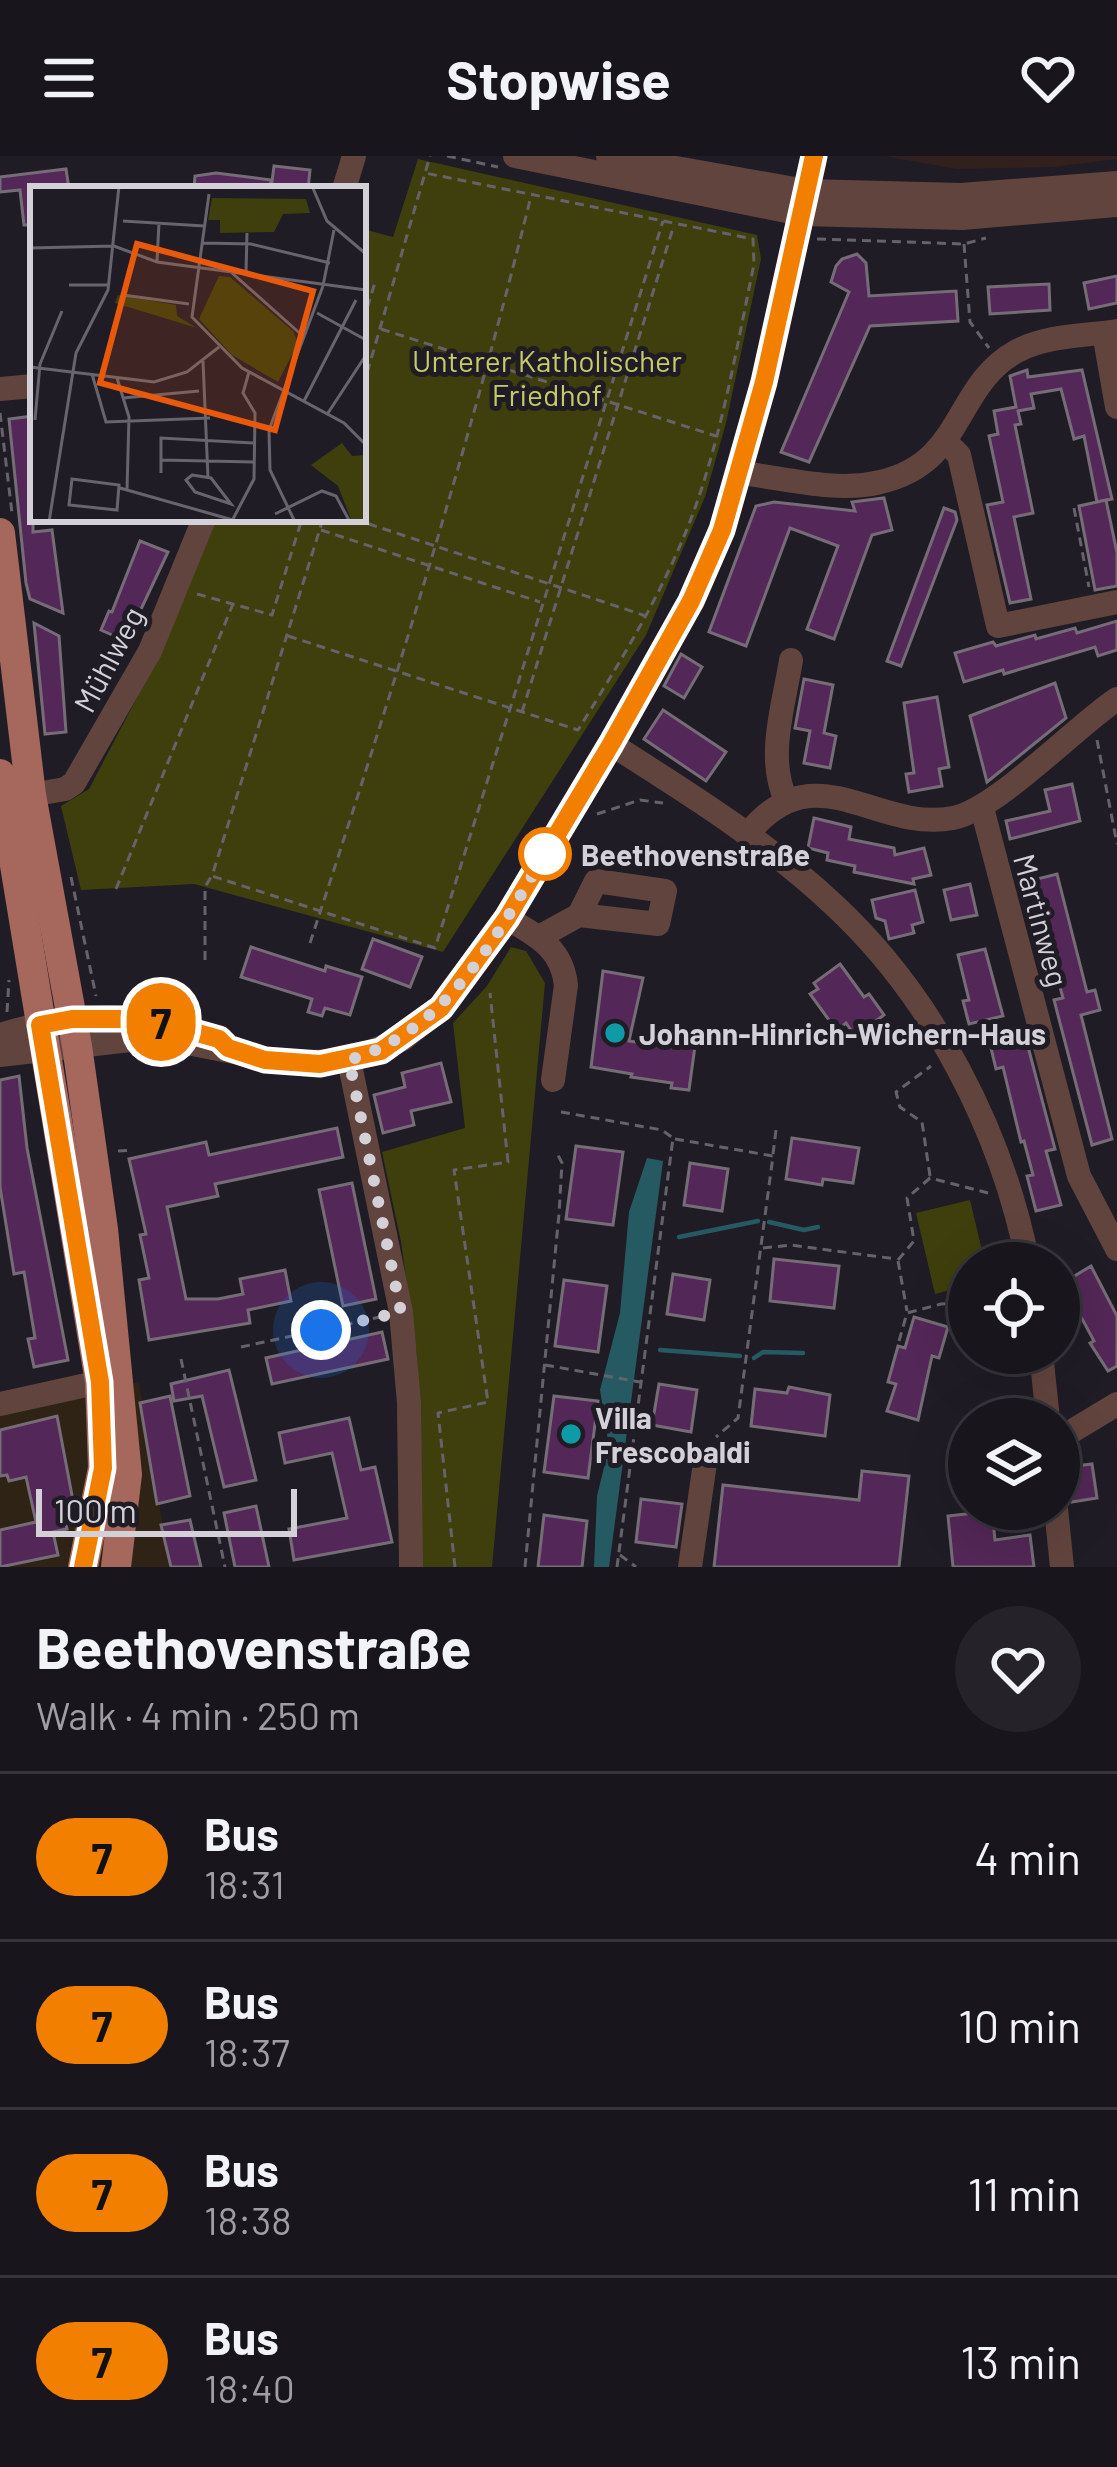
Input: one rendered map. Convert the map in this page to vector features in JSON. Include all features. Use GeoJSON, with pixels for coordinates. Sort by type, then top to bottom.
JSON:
{"type":"FeatureCollection","features":[{"type":"Feature","properties":{"kind":"main road"},"geometry":{"type":"LineString","coordinates":[[0,533],[31,795],[97,1173],[127,1474],[116,1567]]}},
{"type":"Feature","properties":{"kind":"main road"},"geometry":{"type":"LineString","coordinates":[[0,774],[100,1382],[103,1468],[83,1567]]}},
{"type":"Feature","properties":{"kind":"street"},"geometry":{"type":"LineString","coordinates":[[345,186],[354,156]]}},
{"type":"Feature","properties":{"kind":"street"},"geometry":{"type":"LineString","coordinates":[[515,156],[804,202],[962,218],[1117,206]]}},
{"type":"Feature","properties":{"kind":"street"},"geometry":{"type":"LineString","coordinates":[[608,156],[804,202],[1117,183]]}},
{"type":"Feature","properties":{"kind":"street"},"geometry":{"type":"LineString","coordinates":[[0,1035],[42,1037],[148,1019],[219,1039],[228,1048],[291,1064],[349,1060],[381,1051],[441,1008],[507,918],[691,601],[741,473],[814,156]]}},
{"type":"Feature","properties":{"kind":"street"},"geometry":{"type":"LineString","coordinates":[[741,473],[840,484],[876,484],[905,475],[930,460],[946,442],[982,381],[1000,363],[1035,343],[1110,332],[1117,407]]}},
{"type":"Feature","properties":{"kind":"street"},"geometry":{"type":"LineString","coordinates":[[0,389],[30,386]]}},
{"type":"Feature","properties":{"kind":"street"},"geometry":{"type":"LineString","coordinates":[[946,442],[959,455],[998,626],[1105,604]]}},
{"type":"Feature","properties":{"kind":"street","name":"Mühlweg"},"geometry":{"type":"LineString","coordinates":[[31,795],[74,783],[150,651],[204,522]]}},
{"type":"Feature","properties":{"kind":"street"},"geometry":{"type":"LineString","coordinates":[[786,800],[777,781],[776,761],[791,660]]}},
{"type":"Feature","properties":{"kind":"street"},"geometry":{"type":"LineString","coordinates":[[748,835],[761,818],[786,800],[837,795],[931,820],[982,808],[1117,699]]}},
{"type":"Feature","properties":{"kind":"street"},"geometry":{"type":"LineString","coordinates":[[611,744],[748,835],[865,936],[949,1053],[1009,1188],[1023,1242]]}},
{"type":"Feature","properties":{"kind":"street","name":"Martinweg"},"geometry":{"type":"LineString","coordinates":[[982,808],[1079,1176],[1117,1249]]}},
{"type":"Feature","properties":{"kind":"street"},"geometry":{"type":"LineString","coordinates":[[539,937],[579,915]]}},
{"type":"Feature","properties":{"kind":"street"},"geometry":{"type":"LineString","coordinates":[[507,918],[539,937],[559,956],[565,970],[553,1080]]}},
{"type":"Feature","properties":{"kind":"street"},"geometry":{"type":"LineString","coordinates":[[0,1055],[42,1037]]}},
{"type":"Feature","properties":{"kind":"street"},"geometry":{"type":"LineString","coordinates":[[349,1060],[401,1312],[409,1403],[411,1567]]}},
{"type":"Feature","properties":{"kind":"street"},"geometry":{"type":"LineString","coordinates":[[0,1404],[100,1382]]}},
{"type":"Feature","properties":{"kind":"street"},"geometry":{"type":"LineString","coordinates":[[1080,1426],[1117,1404]]}},
{"type":"Feature","properties":{"kind":"street"},"geometry":{"type":"LineString","coordinates":[[690,1567],[706,1456]]}},
{"type":"Feature","properties":{"kind":"street"},"geometry":{"type":"LineString","coordinates":[[1058,1530],[1062,1567]]}},
{"type":"Feature","properties":{"kind":"path"},"geometry":{"type":"LineString","coordinates":[[366,377],[430,156]]}},
{"type":"Feature","properties":{"kind":"path"},"geometry":{"type":"LineString","coordinates":[[286,636],[578,730],[648,616],[694,512],[717,437],[754,265],[753,239],[425,172]]}},
{"type":"Feature","properties":{"kind":"path"},"geometry":{"type":"LineString","coordinates":[[310,943],[437,546],[532,194]]}},
{"type":"Feature","properties":{"kind":"path"},"geometry":{"type":"LineString","coordinates":[[962,218],[970,322],[1000,363]]}},
{"type":"Feature","properties":{"kind":"path"},"geometry":{"type":"LineString","coordinates":[[212,876],[435,948],[663,221]]}},
{"type":"Feature","properties":{"kind":"path"},"geometry":{"type":"LineString","coordinates":[[522,712],[674,224]]}},
{"type":"Feature","properties":{"kind":"path"},"geometry":{"type":"LineString","coordinates":[[366,312],[376,279]]}},
{"type":"Feature","properties":{"kind":"path"},"geometry":{"type":"LineString","coordinates":[[381,329],[717,437]]}},
{"type":"Feature","properties":{"kind":"path"},"geometry":{"type":"LineString","coordinates":[[1074,508],[1105,604]]}},
{"type":"Feature","properties":{"kind":"path"},"geometry":{"type":"LineString","coordinates":[[178,589],[272,615],[301,522]]}},
{"type":"Feature","properties":{"kind":"path"},"geometry":{"type":"LineString","coordinates":[[205,960],[205,887],[321,522]]}},
{"type":"Feature","properties":{"kind":"path"},"geometry":{"type":"LineString","coordinates":[[363,522],[648,616]]}},
{"type":"Feature","properties":{"kind":"path"},"geometry":{"type":"LineString","coordinates":[[319,530],[543,603]]}},
{"type":"Feature","properties":{"kind":"path"},"geometry":{"type":"LineString","coordinates":[[116,889],[233,604]]}},
{"type":"Feature","properties":{"kind":"path"},"geometry":{"type":"LineString","coordinates":[[1093,715],[1117,844]]}},
{"type":"Feature","properties":{"kind":"path"},"geometry":{"type":"LineString","coordinates":[[566,819],[640,800],[700,801]]}},
{"type":"Feature","properties":{"kind":"path"},"geometry":{"type":"LineString","coordinates":[[455,1567],[438,1413],[488,1402],[454,1170],[508,1162],[490,993]]}},
{"type":"Feature","properties":{"kind":"path"},"geometry":{"type":"LineString","coordinates":[[930,1178],[922,1122],[900,1107],[896,1092],[949,1053]]}},
{"type":"Feature","properties":{"kind":"path"},"geometry":{"type":"LineString","coordinates":[[561,1112],[772,1156]]}},
{"type":"Feature","properties":{"kind":"path"},"geometry":{"type":"LineString","coordinates":[[706,1456],[708,1444],[738,1418],[776,1130]]}},
{"type":"Feature","properties":{"kind":"path"},"geometry":{"type":"LineString","coordinates":[[617,1567],[674,1138]]}},
{"type":"Feature","properties":{"kind":"path"},"geometry":{"type":"LineString","coordinates":[[116,1151],[133,1150]]}},
{"type":"Feature","properties":{"kind":"path"},"geometry":{"type":"LineString","coordinates":[[525,1567],[561,1180],[562,1163],[556,1150]]}},
{"type":"Feature","properties":{"kind":"path"},"geometry":{"type":"LineString","coordinates":[[930,1178],[983,1194],[1009,1188]]}},
{"type":"Feature","properties":{"kind":"path"},"geometry":{"type":"LineString","coordinates":[[898,1259],[914,1241],[907,1198],[930,1178]]}},
{"type":"Feature","properties":{"kind":"path"},"geometry":{"type":"LineString","coordinates":[[761,1248],[791,1245],[898,1259]]}},
{"type":"Feature","properties":{"kind":"path"},"geometry":{"type":"LineString","coordinates":[[898,1259],[907,1313],[899,1341]]}},
{"type":"Feature","properties":{"kind":"path"},"geometry":{"type":"LineString","coordinates":[[907,1313],[948,1304]]}},
{"type":"Feature","properties":{"kind":"path"},"geometry":{"type":"LineString","coordinates":[[241,1347],[401,1312]]}},
{"type":"Feature","properties":{"kind":"path"},"geometry":{"type":"LineString","coordinates":[[181,1359],[225,1567]]}},
{"type":"Feature","properties":{"kind":"path"},"geometry":{"type":"LineString","coordinates":[[544,1365],[642,1382]]}},
{"type":"Feature","properties":{"kind":"path"},"geometry":{"type":"LineString","coordinates":[[619,1554],[635,1567]]}},
{"type":"Feature","properties":{"kind":"shaded area"},"geometry":{"type":"Polygon","coordinates":[[[884,156],[1117,159],[1054,167],[957,169],[884,156]]]}},
{"type":"Feature","properties":{"kind":"shaded area"},"geometry":{"type":"Polygon","coordinates":[[[139,1382],[170,1567],[0,1567],[0,1413],[139,1382]]]}},
{"type":"Feature","properties":{"kind":"green space","name":"Unterer Katholischer Friedhof"},"geometry":{"type":"Polygon","coordinates":[[[418,159],[757,235],[761,259],[726,423],[705,497],[646,635],[443,952],[194,884],[81,890],[61,806],[89,789],[142,688],[213,522],[366,522],[366,230],[393,237],[418,159]]]}},
{"type":"Feature","properties":{"kind":"green space"},"geometry":{"type":"Polygon","coordinates":[[[511,947],[526,951],[545,983],[492,1567],[422,1567],[417,1355],[382,1152],[465,1128],[453,1023],[487,986],[511,947]]]}},
{"type":"Feature","properties":{"kind":"green space"},"geometry":{"type":"Polygon","coordinates":[[[970,1200],[980,1242],[948,1242],[948,1291],[935,1294],[916,1213],[970,1200]]]}},
{"type":"Feature","properties":{"kind":"water"},"geometry":{"type":"Polygon","coordinates":[[[647,1158],[663,1161],[609,1567],[594,1567],[597,1496],[609,1447],[600,1390],[620,1313],[629,1212],[647,1158]]]}},
{"type":"Feature","properties":{"kind":"building"},"geometry":{"type":"Polygon","coordinates":[[[274,166],[310,170],[308,186],[271,186],[274,166]]]}},
{"type":"Feature","properties":{"kind":"building"},"geometry":{"type":"Polygon","coordinates":[[[66,169],[69,186],[30,186],[30,225],[24,225],[20,190],[0,192],[0,177],[66,169]]]}},
{"type":"Feature","properties":{"kind":"building"},"geometry":{"type":"Polygon","coordinates":[[[216,173],[271,180],[270,186],[194,186],[195,176],[216,173]]]}},
{"type":"Feature","properties":{"kind":"building"},"geometry":{"type":"Polygon","coordinates":[[[857,254],[866,263],[869,296],[956,291],[958,321],[870,326],[809,462],[781,452],[849,292],[831,282],[836,266],[857,254]]]}},
{"type":"Feature","properties":{"kind":"building"},"geometry":{"type":"Polygon","coordinates":[[[1117,276],[1117,303],[1089,309],[1084,283],[1117,276]]]}},
{"type":"Feature","properties":{"kind":"building"},"geometry":{"type":"Polygon","coordinates":[[[1049,284],[1050,310],[990,314],[988,287],[1049,284]]]}},
{"type":"Feature","properties":{"kind":"building"},"geometry":{"type":"Polygon","coordinates":[[[1027,370],[1028,377],[1082,370],[1112,499],[1097,502],[1084,436],[1074,439],[1061,389],[1031,394],[1034,408],[1018,411],[1021,424],[1015,425],[1033,513],[1014,517],[1031,599],[1010,603],[987,505],[1003,502],[989,436],[998,434],[994,411],[1016,407],[1010,376],[1027,370]]]}},
{"type":"Feature","properties":{"kind":"building"},"geometry":{"type":"Polygon","coordinates":[[[30,416],[30,522],[33,532],[52,530],[63,613],[30,599],[9,419],[30,416]]]}},
{"type":"Feature","properties":{"kind":"building"},"geometry":{"type":"Polygon","coordinates":[[[884,498],[892,530],[872,535],[834,639],[807,629],[838,546],[790,528],[746,646],[709,632],[756,506],[774,502],[855,511],[852,502],[884,498]]]}},
{"type":"Feature","properties":{"kind":"building"},"geometry":{"type":"Polygon","coordinates":[[[1106,500],[1117,553],[1117,586],[1095,590],[1079,506],[1106,500]]]}},
{"type":"Feature","properties":{"kind":"building"},"geometry":{"type":"Polygon","coordinates":[[[944,508],[955,512],[957,520],[901,666],[887,661],[944,508]]]}},
{"type":"Feature","properties":{"kind":"building"},"geometry":{"type":"Polygon","coordinates":[[[140,541],[168,552],[126,641],[101,630],[140,541]]]}},
{"type":"Feature","properties":{"kind":"building"},"geometry":{"type":"Polygon","coordinates":[[[1117,621],[1117,650],[1098,656],[1095,647],[964,682],[955,653],[1075,628],[1077,633],[1117,621]]]}},
{"type":"Feature","properties":{"kind":"building"},"geometry":{"type":"Polygon","coordinates":[[[34,623],[59,636],[66,732],[45,734],[34,623]]]}},
{"type":"Feature","properties":{"kind":"building"},"geometry":{"type":"Polygon","coordinates":[[[681,654],[702,667],[684,698],[664,686],[681,654]]]}},
{"type":"Feature","properties":{"kind":"building"},"geometry":{"type":"Polygon","coordinates":[[[804,679],[833,685],[824,733],[836,736],[830,768],[804,763],[810,731],[795,728],[804,679]]]}},
{"type":"Feature","properties":{"kind":"building"},"geometry":{"type":"Polygon","coordinates":[[[1055,683],[1066,718],[987,782],[970,716],[1055,683]]]}},
{"type":"Feature","properties":{"kind":"building"},"geometry":{"type":"Polygon","coordinates":[[[937,697],[949,767],[939,769],[942,786],[909,792],[906,774],[914,773],[904,703],[937,697]]]}},
{"type":"Feature","properties":{"kind":"building"},"geometry":{"type":"Polygon","coordinates":[[[663,710],[726,752],[706,781],[644,739],[663,710]]]}},
{"type":"Feature","properties":{"kind":"building"},"geometry":{"type":"Polygon","coordinates":[[[1072,784],[1080,821],[1010,839],[1006,821],[1050,811],[1045,790],[1072,784]]]}},
{"type":"Feature","properties":{"kind":"building"},"geometry":{"type":"Polygon","coordinates":[[[814,818],[851,827],[849,839],[894,848],[895,855],[924,848],[931,875],[913,879],[914,884],[854,872],[855,866],[827,860],[828,853],[808,848],[814,818]]]}},
{"type":"Feature","properties":{"kind":"building"},"geometry":{"type":"Polygon","coordinates":[[[1057,874],[1087,992],[1095,990],[1100,1010],[1081,1015],[1112,1139],[1092,1145],[1054,1000],[1063,998],[1047,939],[1043,939],[1033,880],[1057,874]]]}},
{"type":"Feature","properties":{"kind":"building"},"geometry":{"type":"Polygon","coordinates":[[[970,884],[977,915],[951,920],[944,890],[970,884]]]}},
{"type":"Feature","properties":{"kind":"building"},"geometry":{"type":"Polygon","coordinates":[[[915,890],[923,922],[912,925],[914,933],[889,939],[872,900],[915,890]]]}},
{"type":"Feature","properties":{"kind":"building"},"geometry":{"type":"Polygon","coordinates":[[[373,939],[422,957],[410,987],[362,969],[373,939]]]}},
{"type":"Feature","properties":{"kind":"building"},"geometry":{"type":"Polygon","coordinates":[[[251,947],[325,971],[326,966],[362,977],[350,1015],[325,1008],[322,1016],[308,1012],[312,999],[241,977],[251,947]]]}},
{"type":"Feature","properties":{"kind":"building"},"geometry":{"type":"Polygon","coordinates":[[[985,949],[1003,1016],[969,1024],[963,1001],[969,1000],[958,955],[985,949]]]}},
{"type":"Feature","properties":{"kind":"building"},"geometry":{"type":"Polygon","coordinates":[[[840,964],[884,1015],[855,1036],[846,1023],[837,1031],[810,994],[818,989],[814,983],[840,964]]]}},
{"type":"Feature","properties":{"kind":"building","name":"Johann-Hinrich-Wichern-Haus"},"geometry":{"type":"Polygon","coordinates":[[[603,971],[643,978],[629,1041],[695,1046],[689,1090],[591,1067],[603,971]]]}},
{"type":"Feature","properties":{"kind":"building"},"geometry":{"type":"Polygon","coordinates":[[[1026,1039],[1055,1149],[1046,1151],[1061,1205],[1036,1211],[1024,1141],[1003,1067],[996,1069],[991,1048],[1026,1039]]]}},
{"type":"Feature","properties":{"kind":"building"},"geometry":{"type":"Polygon","coordinates":[[[441,1063],[451,1102],[411,1111],[414,1125],[383,1133],[374,1095],[405,1087],[402,1073],[441,1063]]]}},
{"type":"Feature","properties":{"kind":"building"},"geometry":{"type":"Polygon","coordinates":[[[19,1076],[27,1148],[68,1360],[34,1367],[28,1339],[35,1338],[24,1272],[14,1274],[0,1187],[0,1080],[19,1076]]]}},
{"type":"Feature","properties":{"kind":"building"},"geometry":{"type":"Polygon","coordinates":[[[337,1128],[343,1157],[215,1184],[218,1196],[167,1207],[186,1299],[243,1294],[240,1279],[285,1270],[291,1301],[248,1310],[250,1323],[149,1340],[139,1280],[149,1278],[140,1235],[146,1234],[129,1159],[206,1142],[209,1155],[337,1128]]]}},
{"type":"Feature","properties":{"kind":"building"},"geometry":{"type":"Polygon","coordinates":[[[792,1138],[859,1148],[853,1183],[823,1179],[822,1185],[786,1179],[792,1138]]]}},
{"type":"Feature","properties":{"kind":"building"},"geometry":{"type":"Polygon","coordinates":[[[576,1146],[623,1152],[613,1225],[566,1219],[576,1146]]]}},
{"type":"Feature","properties":{"kind":"building"},"geometry":{"type":"Polygon","coordinates":[[[690,1163],[728,1169],[722,1211],[684,1205],[690,1163]]]}},
{"type":"Feature","properties":{"kind":"building"},"geometry":{"type":"Polygon","coordinates":[[[352,1183],[376,1299],[343,1306],[319,1190],[352,1183]]]}},
{"type":"Feature","properties":{"kind":"building"},"geometry":{"type":"Polygon","coordinates":[[[774,1259],[839,1266],[834,1308],[770,1301],[774,1259]]]}},
{"type":"Feature","properties":{"kind":"building"},"geometry":{"type":"Polygon","coordinates":[[[1091,1266],[1117,1316],[1117,1366],[1108,1371],[1090,1343],[1094,1341],[1080,1315],[1080,1273],[1091,1266]]]}},
{"type":"Feature","properties":{"kind":"building"},"geometry":{"type":"Polygon","coordinates":[[[673,1274],[710,1280],[704,1320],[667,1314],[673,1274]]]}},
{"type":"Feature","properties":{"kind":"building"},"geometry":{"type":"Polygon","coordinates":[[[564,1280],[607,1286],[598,1352],[555,1346],[564,1280]]]}},
{"type":"Feature","properties":{"kind":"building"},"geometry":{"type":"Polygon","coordinates":[[[914,1317],[948,1327],[939,1358],[932,1356],[918,1420],[887,1411],[896,1384],[888,1382],[898,1346],[905,1348],[914,1317]]]}},
{"type":"Feature","properties":{"kind":"building"},"geometry":{"type":"Polygon","coordinates":[[[382,1332],[388,1359],[272,1384],[266,1358],[382,1332]]]}},
{"type":"Feature","properties":{"kind":"building"},"geometry":{"type":"Polygon","coordinates":[[[229,1370],[256,1480],[224,1487],[202,1396],[174,1401],[171,1384],[229,1370]]]}},
{"type":"Feature","properties":{"kind":"building"},"geometry":{"type":"Polygon","coordinates":[[[659,1384],[697,1390],[691,1432],[652,1425],[659,1384]]]}},
{"type":"Feature","properties":{"kind":"building"},"geometry":{"type":"Polygon","coordinates":[[[789,1387],[830,1395],[825,1436],[751,1426],[755,1389],[787,1393],[789,1387]]]}},
{"type":"Feature","properties":{"kind":"building"},"geometry":{"type":"Polygon","coordinates":[[[170,1396],[190,1496],[157,1504],[140,1403],[170,1396]]]}},
{"type":"Feature","properties":{"kind":"building","name":"Villa Frescobaldi"},"geometry":{"type":"Polygon","coordinates":[[[554,1396],[598,1401],[588,1478],[544,1472],[554,1396]]]}},
{"type":"Feature","properties":{"kind":"building"},"geometry":{"type":"Polygon","coordinates":[[[57,1416],[74,1506],[62,1508],[67,1529],[53,1532],[58,1555],[0,1567],[0,1530],[36,1522],[26,1477],[9,1481],[7,1475],[0,1476],[0,1430],[57,1416]]]}},
{"type":"Feature","properties":{"kind":"building"},"geometry":{"type":"Polygon","coordinates":[[[349,1418],[361,1470],[375,1467],[392,1542],[294,1560],[289,1529],[347,1518],[332,1453],[285,1463],[279,1433],[349,1418]]]}},
{"type":"Feature","properties":{"kind":"building"},"geometry":{"type":"Polygon","coordinates":[[[1092,1464],[1097,1498],[1080,1501],[1080,1465],[1092,1464]]]}},
{"type":"Feature","properties":{"kind":"building"},"geometry":{"type":"Polygon","coordinates":[[[862,1471],[909,1476],[899,1567],[714,1567],[723,1485],[859,1500],[862,1471]]]}},
{"type":"Feature","properties":{"kind":"building"},"geometry":{"type":"Polygon","coordinates":[[[641,1499],[682,1504],[676,1547],[636,1542],[641,1499]]]}},
{"type":"Feature","properties":{"kind":"building"},"geometry":{"type":"Polygon","coordinates":[[[256,1506],[269,1567],[235,1567],[224,1513],[256,1506]]]}},
{"type":"Feature","properties":{"kind":"building"},"geometry":{"type":"Polygon","coordinates":[[[544,1515],[587,1521],[582,1567],[538,1567],[544,1515]]]}},
{"type":"Feature","properties":{"kind":"building"},"geometry":{"type":"Polygon","coordinates":[[[190,1520],[201,1567],[171,1567],[161,1525],[190,1520]]]}},
{"type":"Feature","properties":{"kind":"building"},"geometry":{"type":"Polygon","coordinates":[[[949,1530],[994,1530],[995,1540],[1030,1535],[1034,1567],[953,1567],[949,1530]]]}},
{"type":"Feature","properties":{"kind":"waterway"},"geometry":{"type":"LineString","coordinates":[[679,1237],[758,1221]]}},
{"type":"Feature","properties":{"kind":"waterway"},"geometry":{"type":"LineString","coordinates":[[769,1222],[804,1230],[818,1227]]}},
{"type":"Feature","properties":{"kind":"waterway"},"geometry":{"type":"LineString","coordinates":[[660,1350],[740,1356]]}},
{"type":"Feature","properties":{"kind":"waterway"},"geometry":{"type":"LineString","coordinates":[[754,1358],[763,1352],[803,1353]]}},
{"type":"Feature","properties":{"kind":"bus line","name":"7"},"geometry":{"type":"LineString","coordinates":[[83,1567],[103,1468],[100,1382],[40,1025],[72,1019],[148,1019],[219,1039],[228,1048],[265,1060],[320,1064],[381,1051],[441,1008],[507,918],[691,601],[741,473],[814,156]]}},
{"type":"Feature","properties":{"kind":"place","name":"Beethovenstraße"},"geometry":{"type":"Point","coordinates":[545,854]}},
{"type":"Feature","properties":{"kind":"place","name":"Johann-Hinrich-Wichern-Haus"},"geometry":{"type":"Point","coordinates":[615,1033]}},
{"type":"Feature","properties":{"kind":"place","name":"Villa Frescobaldi"},"geometry":{"type":"Point","coordinates":[571,1434]}},
{"type":"Feature","properties":{"kind":"route"},"geometry":{"type":"LineString","coordinates":[[321,1330],[401,1312],[349,1060],[403,1039],[441,1008],[483,954],[549,847],[545,854]]}}]}
